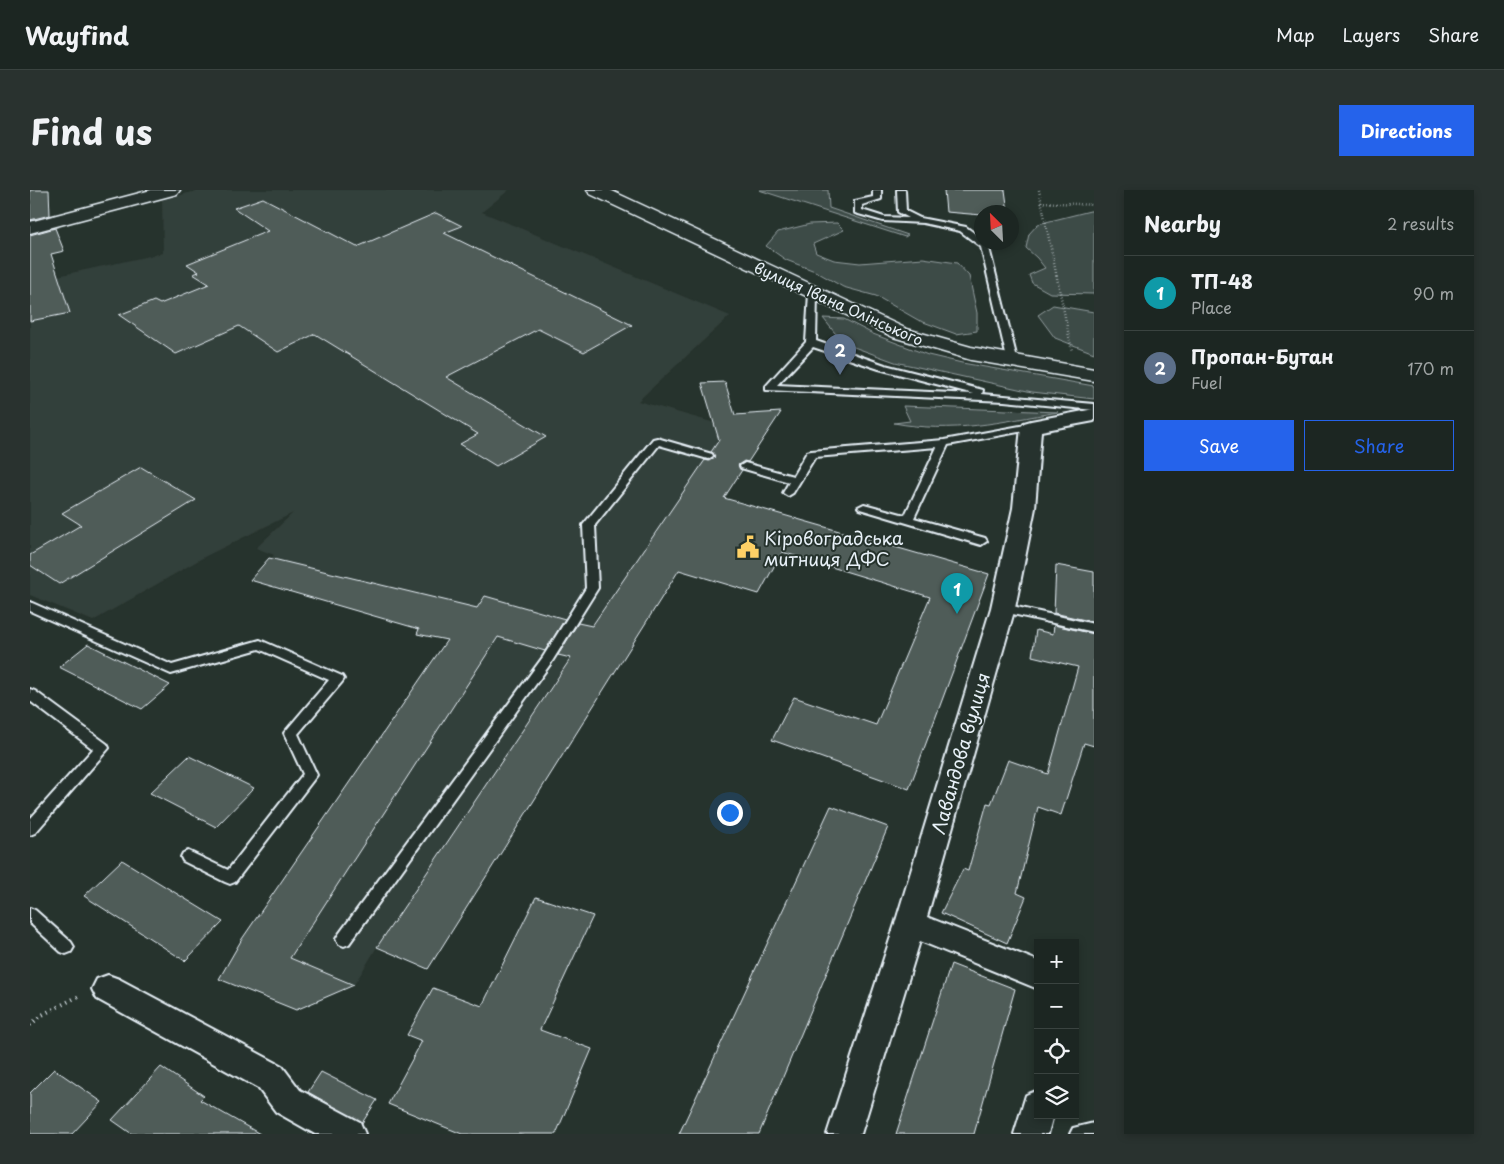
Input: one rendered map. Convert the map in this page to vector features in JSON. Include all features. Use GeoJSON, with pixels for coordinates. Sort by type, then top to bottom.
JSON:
{"type":"FeatureCollection","features":[{"type":"Feature","properties":{"kind":"street"},"geometry":{"type":"LineString","coordinates":[[30,228],[172,190]]}},
{"type":"Feature","properties":{"kind":"street","name":"вулиця Івана Олінського"},"geometry":{"type":"LineString","coordinates":[[596,190],[900,333],[960,352],[1013,363],[1085,374]]}},
{"type":"Feature","properties":{"kind":"street"},"geometry":{"type":"LineString","coordinates":[[1031,427],[1094,415]]}},
{"type":"Feature","properties":{"kind":"street","name":"Лавандова вулиця"},"geometry":{"type":"LineString","coordinates":[[844,1134],[910,924],[1003,608],[1024,508],[1031,427]]}},
{"type":"Feature","properties":{"kind":"street"},"geometry":{"type":"LineString","coordinates":[[910,924],[1034,973]]}},
{"type":"Feature","properties":{"kind":"street"},"geometry":{"type":"LineString","coordinates":[[108,989],[270,1077],[288,1100],[348,1134]]}},
{"type":"Feature","properties":{"kind":"street"},"geometry":{"type":"LineString","coordinates":[[1031,1134],[1035,1119]]}},
{"type":"Feature","properties":{"kind":"lane"},"geometry":{"type":"LineString","coordinates":[[877,190],[877,199],[858,203],[858,211],[883,219],[923,221],[964,229],[985,246],[1013,363]]}},
{"type":"Feature","properties":{"kind":"lane"},"geometry":{"type":"LineString","coordinates":[[901,190],[902,212],[923,221]]}},
{"type":"Feature","properties":{"kind":"lane"},"geometry":{"type":"LineString","coordinates":[[813,293],[811,343],[770,388],[1004,398],[1094,407]]}},
{"type":"Feature","properties":{"kind":"lane"},"geometry":{"type":"LineString","coordinates":[[811,343],[882,367],[1004,398]]}},
{"type":"Feature","properties":{"kind":"lane"},"geometry":{"type":"LineString","coordinates":[[788,494],[811,454],[944,443],[1031,427]]}},
{"type":"Feature","properties":{"kind":"lane"},"geometry":{"type":"LineString","coordinates":[[344,939],[547,660],[592,588],[589,525],[657,442],[708,456]]}},
{"type":"Feature","properties":{"kind":"lane"},"geometry":{"type":"LineString","coordinates":[[908,520],[944,443]]}},
{"type":"Feature","properties":{"kind":"lane"},"geometry":{"type":"LineString","coordinates":[[745,466],[796,480]]}},
{"type":"Feature","properties":{"kind":"lane"},"geometry":{"type":"LineString","coordinates":[[864,507],[981,541]]}},
{"type":"Feature","properties":{"kind":"lane"},"geometry":{"type":"LineString","coordinates":[[30,606],[171,670],[260,644],[338,679],[291,733],[310,776],[230,878],[188,857]]}},
{"type":"Feature","properties":{"kind":"lane"},"geometry":{"type":"LineString","coordinates":[[1003,608],[1094,628]]}},
{"type":"Feature","properties":{"kind":"lane"},"geometry":{"type":"LineString","coordinates":[[30,694],[102,748],[30,829]]}},
{"type":"Feature","properties":{"kind":"lane"},"geometry":{"type":"LineString","coordinates":[[30,914],[66,948]]}},
{"type":"Feature","properties":{"kind":"lane"},"geometry":{"type":"LineString","coordinates":[[1079,1134],[1094,1131]]}},
{"type":"Feature","properties":{"kind":"path"},"geometry":{"type":"LineString","coordinates":[[1039,190],[1085,374]]}},
{"type":"Feature","properties":{"kind":"path"},"geometry":{"type":"LineString","coordinates":[[1041,202],[1094,205]]}},
{"type":"Feature","properties":{"kind":"path"},"geometry":{"type":"LineString","coordinates":[[30,1025],[42,1015],[78,996],[108,989]]}},
{"type":"Feature","properties":{"kind":"shaded area"},"geometry":{"type":"Polygon","coordinates":[[[200,190],[509,190],[482,212],[730,316],[638,401],[764,437],[646,622],[603,609],[377,947],[354,985],[296,1010],[219,979],[242,939],[447,640],[417,634],[419,629],[250,580],[274,555],[256,548],[293,513],[206,556],[93,621],[30,595],[30,282],[163,253],[162,200],[200,190]]]}},
{"type":"Feature","properties":{"kind":"shaded area"},"geometry":{"type":"Polygon","coordinates":[[[759,190],[828,190],[829,208],[908,235],[905,237],[759,190]]]}},
{"type":"Feature","properties":{"kind":"shaded area"},"geometry":{"type":"Polygon","coordinates":[[[1094,211],[1094,294],[1050,293],[1032,283],[1029,275],[1045,268],[1026,248],[1029,234],[1038,224],[1094,211]]]}},
{"type":"Feature","properties":{"kind":"shaded area"},"geometry":{"type":"Polygon","coordinates":[[[837,223],[844,230],[813,244],[816,253],[834,260],[860,263],[923,258],[957,263],[969,276],[977,313],[977,331],[956,334],[918,320],[876,296],[843,287],[815,271],[786,260],[766,246],[778,232],[810,224],[837,223]]]}},
{"type":"Feature","properties":{"kind":"shaded area"},"geometry":{"type":"Polygon","coordinates":[[[1053,305],[1094,312],[1094,353],[1055,338],[1038,315],[1053,305]]]}},
{"type":"Feature","properties":{"kind":"shaded area"},"geometry":{"type":"Polygon","coordinates":[[[823,318],[844,319],[873,334],[928,355],[962,363],[1094,386],[1094,399],[1032,392],[895,362],[851,346],[835,333],[823,318]]]}},
{"type":"Feature","properties":{"kind":"shaded area"},"geometry":{"type":"Polygon","coordinates":[[[903,406],[1058,412],[996,423],[936,427],[894,423],[910,421],[903,406]]]}},
{"type":"Feature","properties":{"kind":"building"},"geometry":{"type":"Polygon","coordinates":[[[30,190],[49,190],[50,215],[30,220],[30,190]]]}},
{"type":"Feature","properties":{"kind":"building"},"geometry":{"type":"Polygon","coordinates":[[[944,190],[1005,190],[1007,205],[974,205],[974,214],[946,212],[944,190]]]}},
{"type":"Feature","properties":{"kind":"building"},"geometry":{"type":"Polygon","coordinates":[[[263,198],[357,247],[436,213],[462,226],[444,233],[632,325],[584,352],[538,329],[446,377],[546,437],[496,466],[460,444],[478,434],[315,334],[278,352],[239,326],[176,354],[119,315],[154,301],[160,304],[209,284],[193,274],[199,272],[187,264],[268,231],[234,208],[263,198]]]}},
{"type":"Feature","properties":{"kind":"building"},"geometry":{"type":"Polygon","coordinates":[[[55,228],[64,251],[51,254],[70,313],[30,321],[30,235],[55,228]]]}},
{"type":"Feature","properties":{"kind":"building"},"geometry":{"type":"Polygon","coordinates":[[[725,382],[735,415],[781,412],[748,462],[744,461],[738,465],[742,470],[724,498],[989,574],[909,789],[772,740],[794,697],[876,725],[930,597],[782,552],[759,594],[679,570],[428,969],[377,947],[571,658],[558,655],[578,623],[592,626],[705,460],[709,461],[715,457],[711,452],[719,440],[702,383],[725,382]]]}},
{"type":"Feature","properties":{"kind":"building"},"geometry":{"type":"Polygon","coordinates":[[[141,467],[196,500],[59,584],[30,565],[30,555],[81,525],[62,513],[141,467]]]}},
{"type":"Feature","properties":{"kind":"building"},"geometry":{"type":"Polygon","coordinates":[[[269,558],[477,608],[485,596],[565,619],[545,651],[498,637],[290,958],[354,985],[296,1010],[219,979],[242,939],[447,640],[417,634],[419,629],[250,580],[269,558]]]}},
{"type":"Feature","properties":{"kind":"building"},"geometry":{"type":"Polygon","coordinates":[[[1056,565],[1094,572],[1094,622],[1054,613],[1056,565]]]}},
{"type":"Feature","properties":{"kind":"building"},"geometry":{"type":"Polygon","coordinates":[[[1054,625],[1094,634],[1094,746],[1084,743],[1061,815],[1038,807],[1017,893],[1026,897],[1007,943],[941,913],[963,869],[968,871],[987,803],[991,804],[1008,760],[1048,774],[1078,667],[1032,656],[1036,630],[1053,634],[1054,625]]]}},
{"type":"Feature","properties":{"kind":"building"},"geometry":{"type":"Polygon","coordinates":[[[88,644],[170,685],[142,709],[59,667],[88,644]]]}},
{"type":"Feature","properties":{"kind":"building"},"geometry":{"type":"Polygon","coordinates":[[[189,756],[254,788],[216,827],[150,793],[189,756]]]}},
{"type":"Feature","properties":{"kind":"building"},"geometry":{"type":"Polygon","coordinates":[[[831,806],[888,827],[759,1134],[679,1134],[831,806]]]}},
{"type":"Feature","properties":{"kind":"building"},"geometry":{"type":"Polygon","coordinates":[[[122,860],[223,922],[185,961],[84,896],[122,860]]]}},
{"type":"Feature","properties":{"kind":"building"},"geometry":{"type":"Polygon","coordinates":[[[536,897],[593,916],[540,1030],[592,1049],[556,1134],[462,1134],[388,1104],[422,1041],[407,1035],[433,988],[482,1006],[536,897]]]}},
{"type":"Feature","properties":{"kind":"building"},"geometry":{"type":"Polygon","coordinates":[[[951,964],[1015,989],[974,1134],[896,1134],[951,964]]]}},
{"type":"Feature","properties":{"kind":"building"},"geometry":{"type":"Polygon","coordinates":[[[161,1067],[204,1096],[200,1100],[260,1134],[132,1134],[112,1120],[161,1067]]]}},
{"type":"Feature","properties":{"kind":"building"},"geometry":{"type":"Polygon","coordinates":[[[54,1069],[102,1102],[72,1134],[30,1134],[30,1093],[54,1069]]]}},
{"type":"Feature","properties":{"kind":"building"},"geometry":{"type":"Polygon","coordinates":[[[321,1072],[377,1100],[362,1123],[308,1092],[321,1072]]]}},
{"type":"Feature","properties":{"kind":"place","name":"Пропан-Бутан"},"geometry":{"type":"Point","coordinates":[840,375]}},
{"type":"Feature","properties":{"kind":"place","name":"Кіровоградська митниця ДФС"},"geometry":{"type":"Point","coordinates":[748,547]}},
{"type":"Feature","properties":{"kind":"place","name":"ТП-48"},"geometry":{"type":"Point","coordinates":[957,614]}}]}
